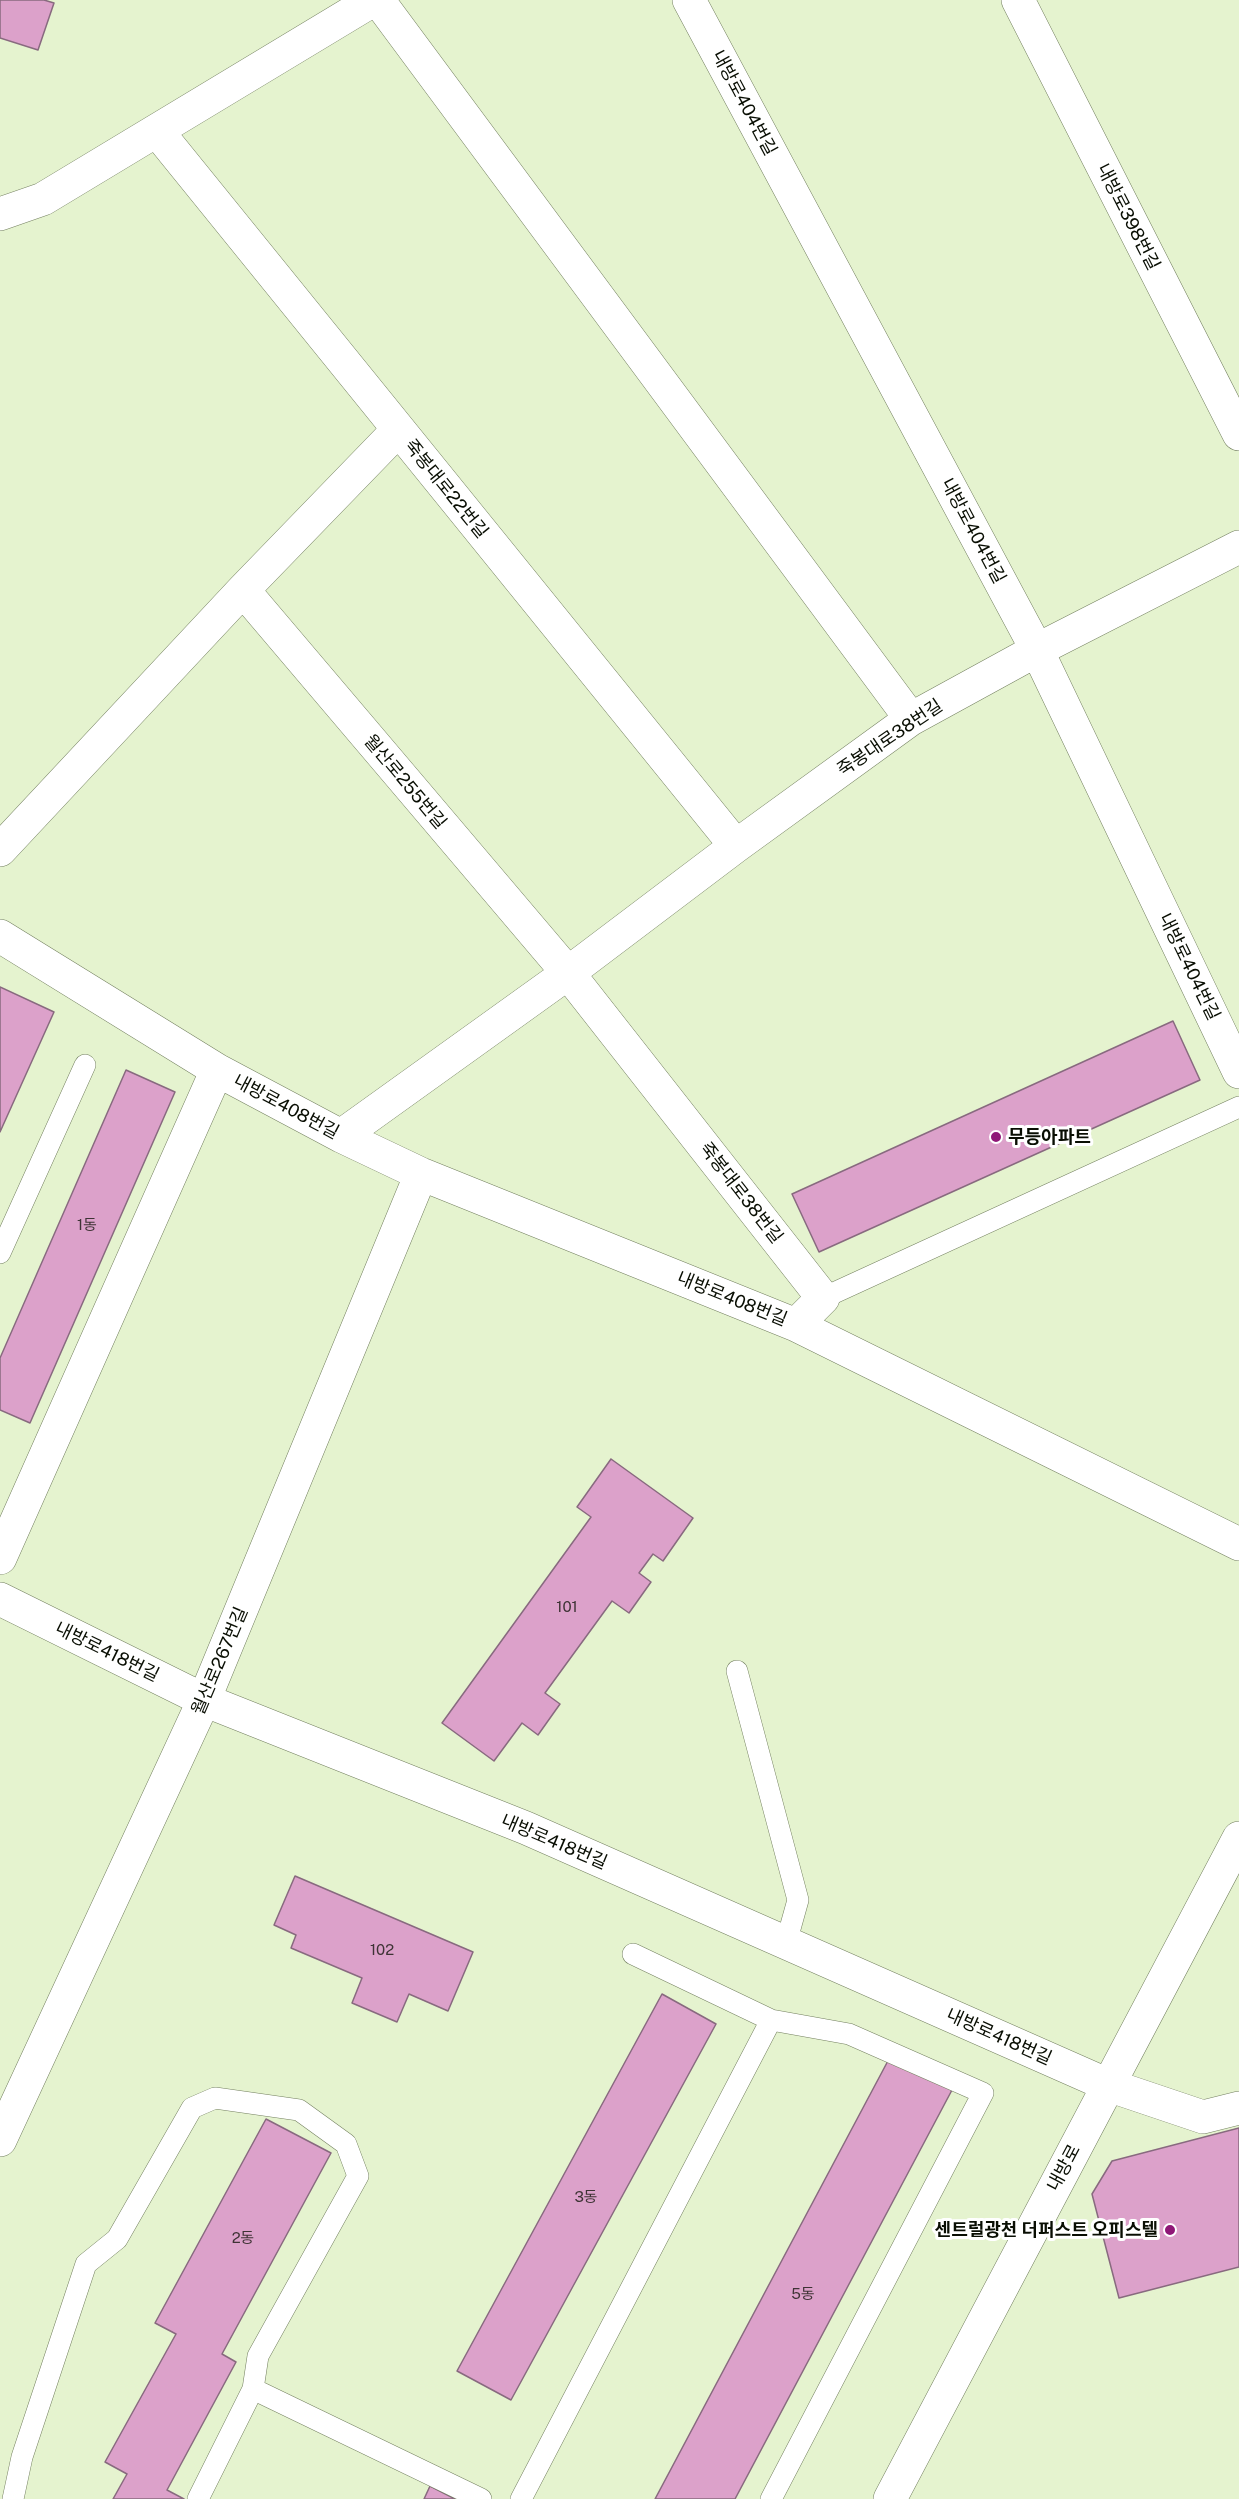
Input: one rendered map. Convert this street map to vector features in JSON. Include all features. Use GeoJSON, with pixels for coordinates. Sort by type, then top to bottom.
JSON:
{"type":"FeatureCollection","features":[{"type":"Feature","properties":{"kind":"street"},"geometry":{"type":"LineString","coordinates":[[0,214],[43,199],[373,0]]}},
{"type":"Feature","properties":{"kind":"street"},"geometry":{"type":"LineString","coordinates":[[378,0],[911,719]]}},
{"type":"Feature","properties":{"kind":"street","name":"내방로404번길"},"geometry":{"type":"LineString","coordinates":[[689,0],[1037,650],[1239,1071]]}},
{"type":"Feature","properties":{"kind":"street","name":"내방로398번길"},"geometry":{"type":"LineString","coordinates":[[1018,0],[1239,434]]}},
{"type":"Feature","properties":{"kind":"street","name":"죽봉대로22번길"},"geometry":{"type":"LineString","coordinates":[[157,131],[736,846]]}},
{"type":"Feature","properties":{"kind":"street"},"geometry":{"type":"LineString","coordinates":[[0,850],[243,590],[398,430]]}},
{"type":"Feature","properties":{"kind":"street","name":"죽봉대로38번길"},"geometry":{"type":"LineString","coordinates":[[341,1136],[568,973],[736,846],[911,719],[1037,650],[1239,547]]}},
{"type":"Feature","properties":{"kind":"street","name":"월산로255번길"},"geometry":{"type":"LineString","coordinates":[[243,590],[568,973]]}},
{"type":"Feature","properties":{"kind":"street","name":"내방로408번길"},"geometry":{"type":"LineString","coordinates":[[0,936],[217,1070],[341,1136],[421,1174],[796,1324],[1239,1544]]}},
{"type":"Feature","properties":{"kind":"street","name":"죽봉대로38번길"},"geometry":{"type":"LineString","coordinates":[[568,973],[823,1298]]}},
{"type":"Feature","properties":{"kind":"street","name":"내방로408번길"},"geometry":{"type":"LineString","coordinates":[[0,1558],[217,1070]]}},
{"type":"Feature","properties":{"kind":"street","name":"월산로267번길"},"geometry":{"type":"LineString","coordinates":[[0,2140],[204,1700],[421,1174]]}},
{"type":"Feature","properties":{"kind":"street"},"geometry":{"type":"LineString","coordinates":[[796,1324],[823,1298]]}},
{"type":"Feature","properties":{"kind":"street","name":"내방로418번길"},"geometry":{"type":"LineString","coordinates":[[0,1599],[204,1700],[526,1828],[1108,2085],[1203,2117],[1239,2108]]}},
{"type":"Feature","properties":{"kind":"street","name":"내방로"},"geometry":{"type":"LineString","coordinates":[[890,2499],[1108,2085],[1145,2020],[1239,1838]]}},
{"type":"Feature","properties":{"kind":"lane"},"geometry":{"type":"LineString","coordinates":[[0,1253],[85,1065]]}},
{"type":"Feature","properties":{"kind":"lane"},"geometry":{"type":"LineString","coordinates":[[823,1298],[1239,1107]]}},
{"type":"Feature","properties":{"kind":"lane"},"geometry":{"type":"LineString","coordinates":[[736,1671],[798,1900],[786,1943]]}},
{"type":"Feature","properties":{"kind":"lane"},"geometry":{"type":"LineString","coordinates":[[633,1954],[771,2020],[849,2034],[983,2093],[771,2499]]}},
{"type":"Feature","properties":{"kind":"lane"},"geometry":{"type":"LineString","coordinates":[[520,2499],[771,2020]]}},
{"type":"Feature","properties":{"kind":"lane"},"geometry":{"type":"LineString","coordinates":[[13,2499],[22,2457],[86,2264],[117,2239],[192,2108],[215,2098],[299,2110],[346,2144],[358,2176],[258,2356],[253,2389],[198,2499]]}},
{"type":"Feature","properties":{"kind":"lane"},"geometry":{"type":"LineString","coordinates":[[253,2389],[482,2499]]}},
{"type":"Feature","properties":{"kind":"building"},"geometry":{"type":"Polygon","coordinates":[[[0,0],[44,0],[54,3],[38,50],[0,38],[0,0]]]}},
{"type":"Feature","properties":{"kind":"building"},"geometry":{"type":"Polygon","coordinates":[[[0,987],[54,1012],[0,1132],[0,987]]]}},
{"type":"Feature","properties":{"kind":"building","name":"무등아파트"},"geometry":{"type":"Polygon","coordinates":[[[1173,1021],[1200,1080],[819,1252],[792,1194],[1173,1021]]]}},
{"type":"Feature","properties":{"kind":"building"},"geometry":{"type":"Polygon","coordinates":[[[126,1070],[175,1092],[30,1423],[0,1410],[0,1358],[126,1070]]]}},
{"type":"Feature","properties":{"kind":"building"},"geometry":{"type":"Polygon","coordinates":[[[611,1459],[693,1518],[663,1561],[653,1554],[639,1573],[651,1582],[629,1613],[612,1601],[545,1693],[560,1704],[538,1735],[522,1723],[494,1761],[442,1723],[591,1517],[577,1507],[611,1459]]]}},
{"type":"Feature","properties":{"kind":"building"},"geometry":{"type":"Polygon","coordinates":[[[295,1876],[473,1952],[448,2011],[409,1994],[397,2022],[352,2003],[362,1978],[291,1948],[296,1935],[274,1925],[295,1876]]]}},
{"type":"Feature","properties":{"kind":"building"},"geometry":{"type":"Polygon","coordinates":[[[662,1994],[716,2024],[511,2400],[457,2371],[662,1994]]]}},
{"type":"Feature","properties":{"kind":"building"},"geometry":{"type":"Polygon","coordinates":[[[890,2057],[952,2090],[735,2499],[655,2499],[890,2057]]]}},
{"type":"Feature","properties":{"kind":"building"},"geometry":{"type":"Polygon","coordinates":[[[266,2119],[331,2153],[222,2354],[236,2362],[167,2490],[184,2499],[113,2499],[127,2474],[105,2462],[176,2334],[155,2323],[266,2119]]]}},
{"type":"Feature","properties":{"kind":"building","name":"센트럴광천 더퍼스트 오피스텔"},"geometry":{"type":"Polygon","coordinates":[[[1239,2128],[1239,2267],[1119,2298],[1092,2194],[1112,2161],[1239,2128]]]}},
{"type":"Feature","properties":{"kind":"building"},"geometry":{"type":"Polygon","coordinates":[[[430,2486],[455,2499],[424,2499],[430,2486]]]}},
{"type":"Feature","properties":{"kind":"place","name":"무등아파트"},"geometry":{"type":"Point","coordinates":[996,1137]}},
{"type":"Feature","properties":{"kind":"place","name":"센트럴광천 더퍼스트 오피스텔"},"geometry":{"type":"Point","coordinates":[1170,2230]}}]}
